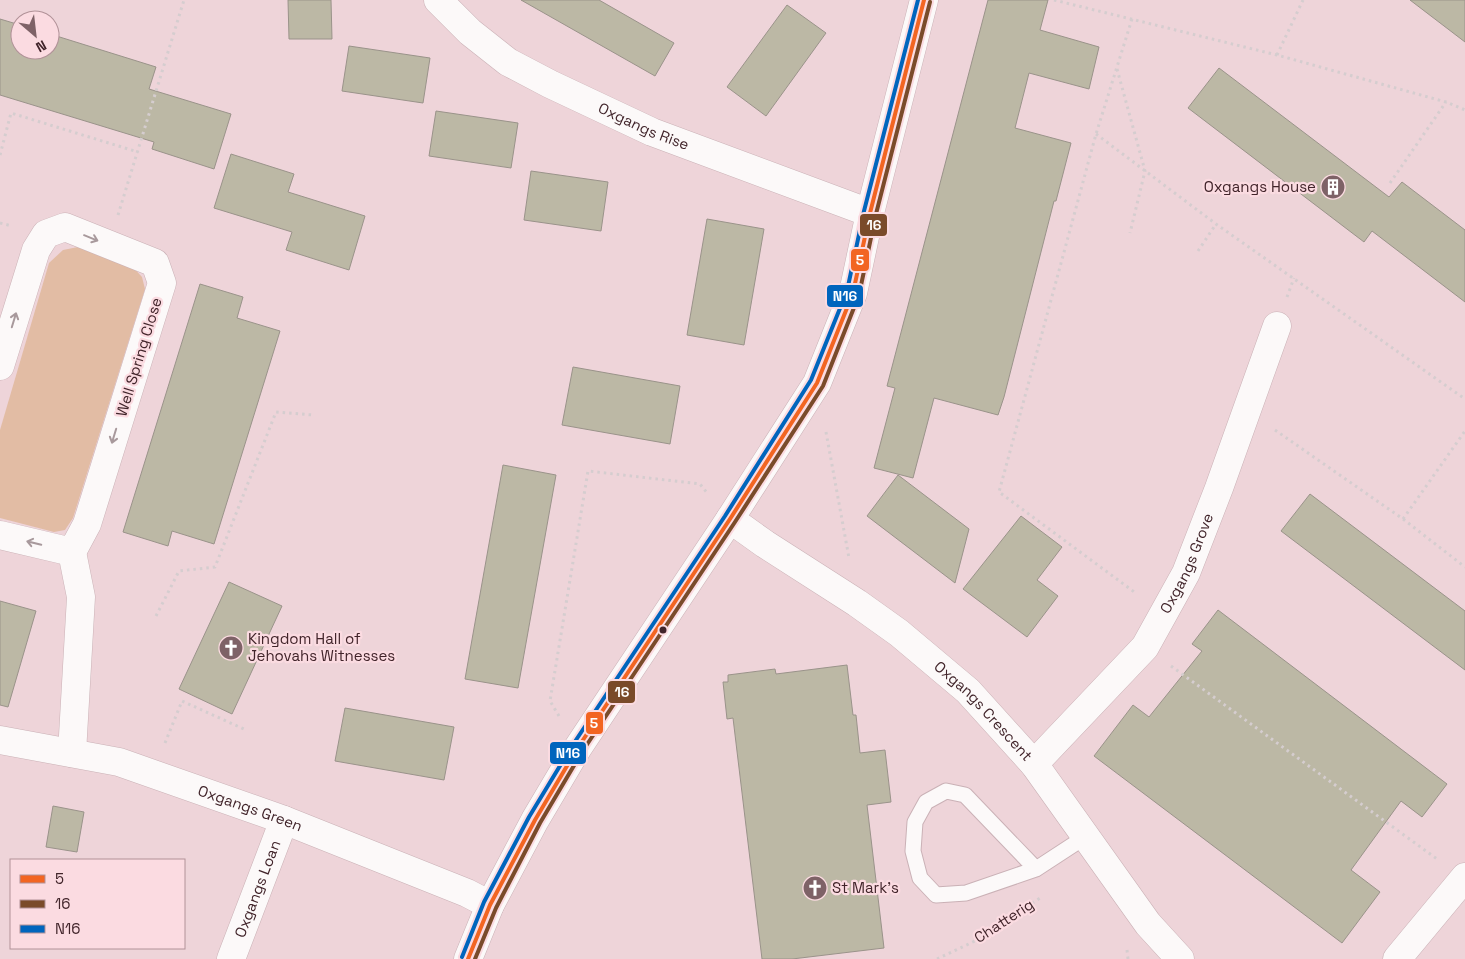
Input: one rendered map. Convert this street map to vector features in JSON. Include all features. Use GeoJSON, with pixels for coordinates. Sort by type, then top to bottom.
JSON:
{"type":"FeatureCollection","features":[{"type":"Feature","properties":{"kind":"street","name":"Oxgangs Rise"},"geometry":{"type":"LineString","coordinates":[[438,0],[470,32],[508,62],[550,84],[652,132],[870,213]]}},
{"type":"Feature","properties":{"kind":"street"},"geometry":{"type":"LineString","coordinates":[[468,959],[490,905],[535,820],[577,749],[817,383],[853,293],[870,213],[924,0]]}},
{"type":"Feature","properties":{"kind":"street","name":"Well Spring Close"},"geometry":{"type":"LineString","coordinates":[[0,366],[36,250],[46,234],[65,227],[155,263],[162,283],[87,524],[72,552]]}},
{"type":"Feature","properties":{"kind":"street","name":"Oxgangs Grove"},"geometry":{"type":"LineString","coordinates":[[1034,764],[1145,647],[1186,573],[1220,488],[1277,326]]}},
{"type":"Feature","properties":{"kind":"street","name":"Oxgangs Crescent"},"geometry":{"type":"LineString","coordinates":[[730,518],[765,544],[857,603],[899,633],[968,691],[1034,764],[1148,924],[1180,959]]}},
{"type":"Feature","properties":{"kind":"street"},"geometry":{"type":"LineString","coordinates":[[0,535],[72,552],[81,597],[72,753]]}},
{"type":"Feature","properties":{"kind":"street","name":"Oxgangs Green"},"geometry":{"type":"LineString","coordinates":[[0,740],[119,762],[284,820],[490,905]]}},
{"type":"Feature","properties":{"kind":"street","name":"Oxgangs Loan"},"geometry":{"type":"LineString","coordinates":[[231,959],[284,820]]}},
{"type":"Feature","properties":{"kind":"street"},"geometry":{"type":"LineString","coordinates":[[1397,959],[1464,878]]}},
{"type":"Feature","properties":{"kind":"lane"},"geometry":{"type":"LineString","coordinates":[[1036,869],[965,795],[946,791],[926,802],[915,822],[913,851],[920,878],[936,895],[966,893],[1036,869],[1085,836]]}},
{"type":"Feature","properties":{"kind":"path"},"geometry":{"type":"LineString","coordinates":[[109,245],[184,0]]}},
{"type":"Feature","properties":{"kind":"path"},"geometry":{"type":"LineString","coordinates":[[1054,0],[1278,55],[1446,102],[1465,110]]}},
{"type":"Feature","properties":{"kind":"path"},"geometry":{"type":"LineString","coordinates":[[1278,55],[1303,0]]}},
{"type":"Feature","properties":{"kind":"path"},"geometry":{"type":"LineString","coordinates":[[1132,19],[1096,134],[998,492],[1163,614]]}},
{"type":"Feature","properties":{"kind":"path"},"geometry":{"type":"LineString","coordinates":[[1117,68],[1145,171],[1130,233]]}},
{"type":"Feature","properties":{"kind":"path"},"geometry":{"type":"LineString","coordinates":[[1390,183],[1446,102]]}},
{"type":"Feature","properties":{"kind":"path"},"geometry":{"type":"LineString","coordinates":[[0,155],[11,113],[138,152]]}},
{"type":"Feature","properties":{"kind":"path"},"geometry":{"type":"LineString","coordinates":[[1096,134],[1216,224],[1465,399]]}},
{"type":"Feature","properties":{"kind":"path"},"geometry":{"type":"LineString","coordinates":[[1198,251],[1216,224]]}},
{"type":"Feature","properties":{"kind":"path"},"geometry":{"type":"LineString","coordinates":[[817,383],[857,603]]}},
{"type":"Feature","properties":{"kind":"path"},"geometry":{"type":"LineString","coordinates":[[1247,411],[1403,519],[1465,567]]}},
{"type":"Feature","properties":{"kind":"path"},"geometry":{"type":"LineString","coordinates":[[156,616],[179,571],[215,567],[276,412],[313,415]]}},
{"type":"Feature","properties":{"kind":"path"},"geometry":{"type":"LineString","coordinates":[[1403,519],[1465,431]]}},
{"type":"Feature","properties":{"kind":"path"},"geometry":{"type":"LineString","coordinates":[[577,749],[550,701],[588,471],[700,484],[730,518]]}},
{"type":"Feature","properties":{"kind":"path"},"geometry":{"type":"LineString","coordinates":[[1145,647],[1464,878]]}},
{"type":"Feature","properties":{"kind":"path"},"geometry":{"type":"LineString","coordinates":[[153,774],[182,701],[246,730]]}},
{"type":"Feature","properties":{"kind":"path","name":"Chatterig"},"geometry":{"type":"LineString","coordinates":[[937,959],[977,940],[1043,896]]}},
{"type":"Feature","properties":{"kind":"shaded area"},"geometry":{"type":"Polygon","coordinates":[[[78,247],[132,266],[142,277],[145,289],[73,518],[65,530],[54,532],[0,518],[0,430],[49,263],[63,250],[78,247]]]}},
{"type":"Feature","properties":{"kind":"building"},"geometry":{"type":"Polygon","coordinates":[[[288,0],[331,0],[332,39],[289,39],[288,0]]]}},
{"type":"Feature","properties":{"kind":"building"},"geometry":{"type":"Polygon","coordinates":[[[521,0],[599,0],[674,43],[655,76],[521,0]]]}},
{"type":"Feature","properties":{"kind":"building"},"geometry":{"type":"Polygon","coordinates":[[[988,0],[1048,0],[1040,30],[1099,47],[1089,89],[1029,73],[1015,128],[1071,143],[1056,201],[1054,201],[1004,397],[998,415],[934,398],[913,478],[874,468],[895,388],[887,386],[988,0]]]}},
{"type":"Feature","properties":{"kind":"building"},"geometry":{"type":"Polygon","coordinates":[[[1410,0],[1465,0],[1465,42],[1410,0]]]}},
{"type":"Feature","properties":{"kind":"building"},"geometry":{"type":"Polygon","coordinates":[[[787,5],[826,33],[766,116],[727,87],[787,5]]]}},
{"type":"Feature","properties":{"kind":"building"},"geometry":{"type":"Polygon","coordinates":[[[0,19],[10,22],[10,60],[60,60],[60,37],[156,67],[149,89],[231,114],[214,169],[152,149],[154,142],[0,95],[0,19]]]}},
{"type":"Feature","properties":{"kind":"building"},"geometry":{"type":"Polygon","coordinates":[[[349,46],[430,58],[423,103],[342,91],[349,46]]]}},
{"type":"Feature","properties":{"kind":"building","name":"Oxgangs House"},"geometry":{"type":"Polygon","coordinates":[[[1219,68],[1389,197],[1402,182],[1465,230],[1465,302],[1372,231],[1364,242],[1188,108],[1219,68]]]}},
{"type":"Feature","properties":{"kind":"building"},"geometry":{"type":"Polygon","coordinates":[[[436,111],[518,123],[511,168],[429,156],[436,111]]]}},
{"type":"Feature","properties":{"kind":"building"},"geometry":{"type":"Polygon","coordinates":[[[231,154],[294,174],[288,192],[365,216],[349,270],[286,250],[292,232],[214,208],[231,154]]]}},
{"type":"Feature","properties":{"kind":"building"},"geometry":{"type":"Polygon","coordinates":[[[531,171],[608,182],[601,231],[524,220],[531,171]]]}},
{"type":"Feature","properties":{"kind":"building"},"geometry":{"type":"Polygon","coordinates":[[[707,219],[764,229],[744,345],[687,335],[707,219]]]}},
{"type":"Feature","properties":{"kind":"building"},"geometry":{"type":"Polygon","coordinates":[[[200,284],[243,297],[237,318],[280,331],[214,544],[172,531],[168,546],[123,532],[200,284]]]}},
{"type":"Feature","properties":{"kind":"building"},"geometry":{"type":"Polygon","coordinates":[[[573,367],[680,386],[670,444],[562,425],[573,367]]]}},
{"type":"Feature","properties":{"kind":"building"},"geometry":{"type":"Polygon","coordinates":[[[503,465],[556,475],[518,688],[465,679],[503,465]]]}},
{"type":"Feature","properties":{"kind":"building"},"geometry":{"type":"Polygon","coordinates":[[[898,475],[969,529],[955,583],[867,516],[898,475]]]}},
{"type":"Feature","properties":{"kind":"building"},"geometry":{"type":"Polygon","coordinates":[[[1310,494],[1465,611],[1465,670],[1281,531],[1310,494]]]}},
{"type":"Feature","properties":{"kind":"building"},"geometry":{"type":"Polygon","coordinates":[[[1021,516],[1062,547],[1037,580],[1058,596],[1027,637],[963,589],[1021,516]]]}},
{"type":"Feature","properties":{"kind":"building","name":"Kingdom Hall of Jehovahs Witnesses"},"geometry":{"type":"Polygon","coordinates":[[[229,582],[282,606],[232,714],[179,689],[229,582]]]}},
{"type":"Feature","properties":{"kind":"building"},"geometry":{"type":"Polygon","coordinates":[[[0,601],[36,611],[8,707],[0,705],[0,601]]]}},
{"type":"Feature","properties":{"kind":"building"},"geometry":{"type":"Polygon","coordinates":[[[1218,610],[1447,784],[1422,817],[1401,801],[1351,870],[1380,892],[1342,943],[1094,756],[1133,705],[1149,717],[1202,651],[1192,644],[1218,610]]]}},
{"type":"Feature","properties":{"kind":"building"},"geometry":{"type":"Polygon","coordinates":[[[847,665],[853,715],[856,715],[860,753],[885,750],[891,802],[867,805],[884,948],[792,959],[762,959],[733,718],[727,719],[723,682],[728,682],[728,675],[775,669],[776,674],[847,665]]]}},
{"type":"Feature","properties":{"kind":"building"},"geometry":{"type":"Polygon","coordinates":[[[345,708],[454,727],[444,780],[335,761],[345,708]]]}},
{"type":"Feature","properties":{"kind":"building"},"geometry":{"type":"Polygon","coordinates":[[[53,806],[84,812],[77,852],[46,847],[53,806]]]}},
{"type":"Feature","properties":{"kind":"transit line","name":"N16"},"geometry":{"type":"LineString","coordinates":[[462,957],[484,902],[529,817],[572,746],[725,516],[811,380],[847,291],[864,211],[918,0]]}},
{"type":"Feature","properties":{"kind":"transit line","name":"5"},"geometry":{"type":"LineString","coordinates":[[468,959],[490,905],[535,820],[577,749],[730,519],[817,383],[853,293],[870,213],[924,0]]}},
{"type":"Feature","properties":{"kind":"transit line","name":"16"},"geometry":{"type":"LineString","coordinates":[[475,959],[496,908],[540,823],[582,752],[823,386],[859,295],[876,214],[930,2]]}},
{"type":"Feature","properties":{"kind":"place","name":"Oxgangs House"},"geometry":{"type":"Point","coordinates":[1333,187]}},
{"type":"Feature","properties":{"kind":"place","name":"Kingdom Hall of Jehovahs Witnesses"},"geometry":{"type":"Point","coordinates":[231,648]}},
{"type":"Feature","properties":{"kind":"place","name":"St Mark's"},"geometry":{"type":"Point","coordinates":[815,888]}}]}
